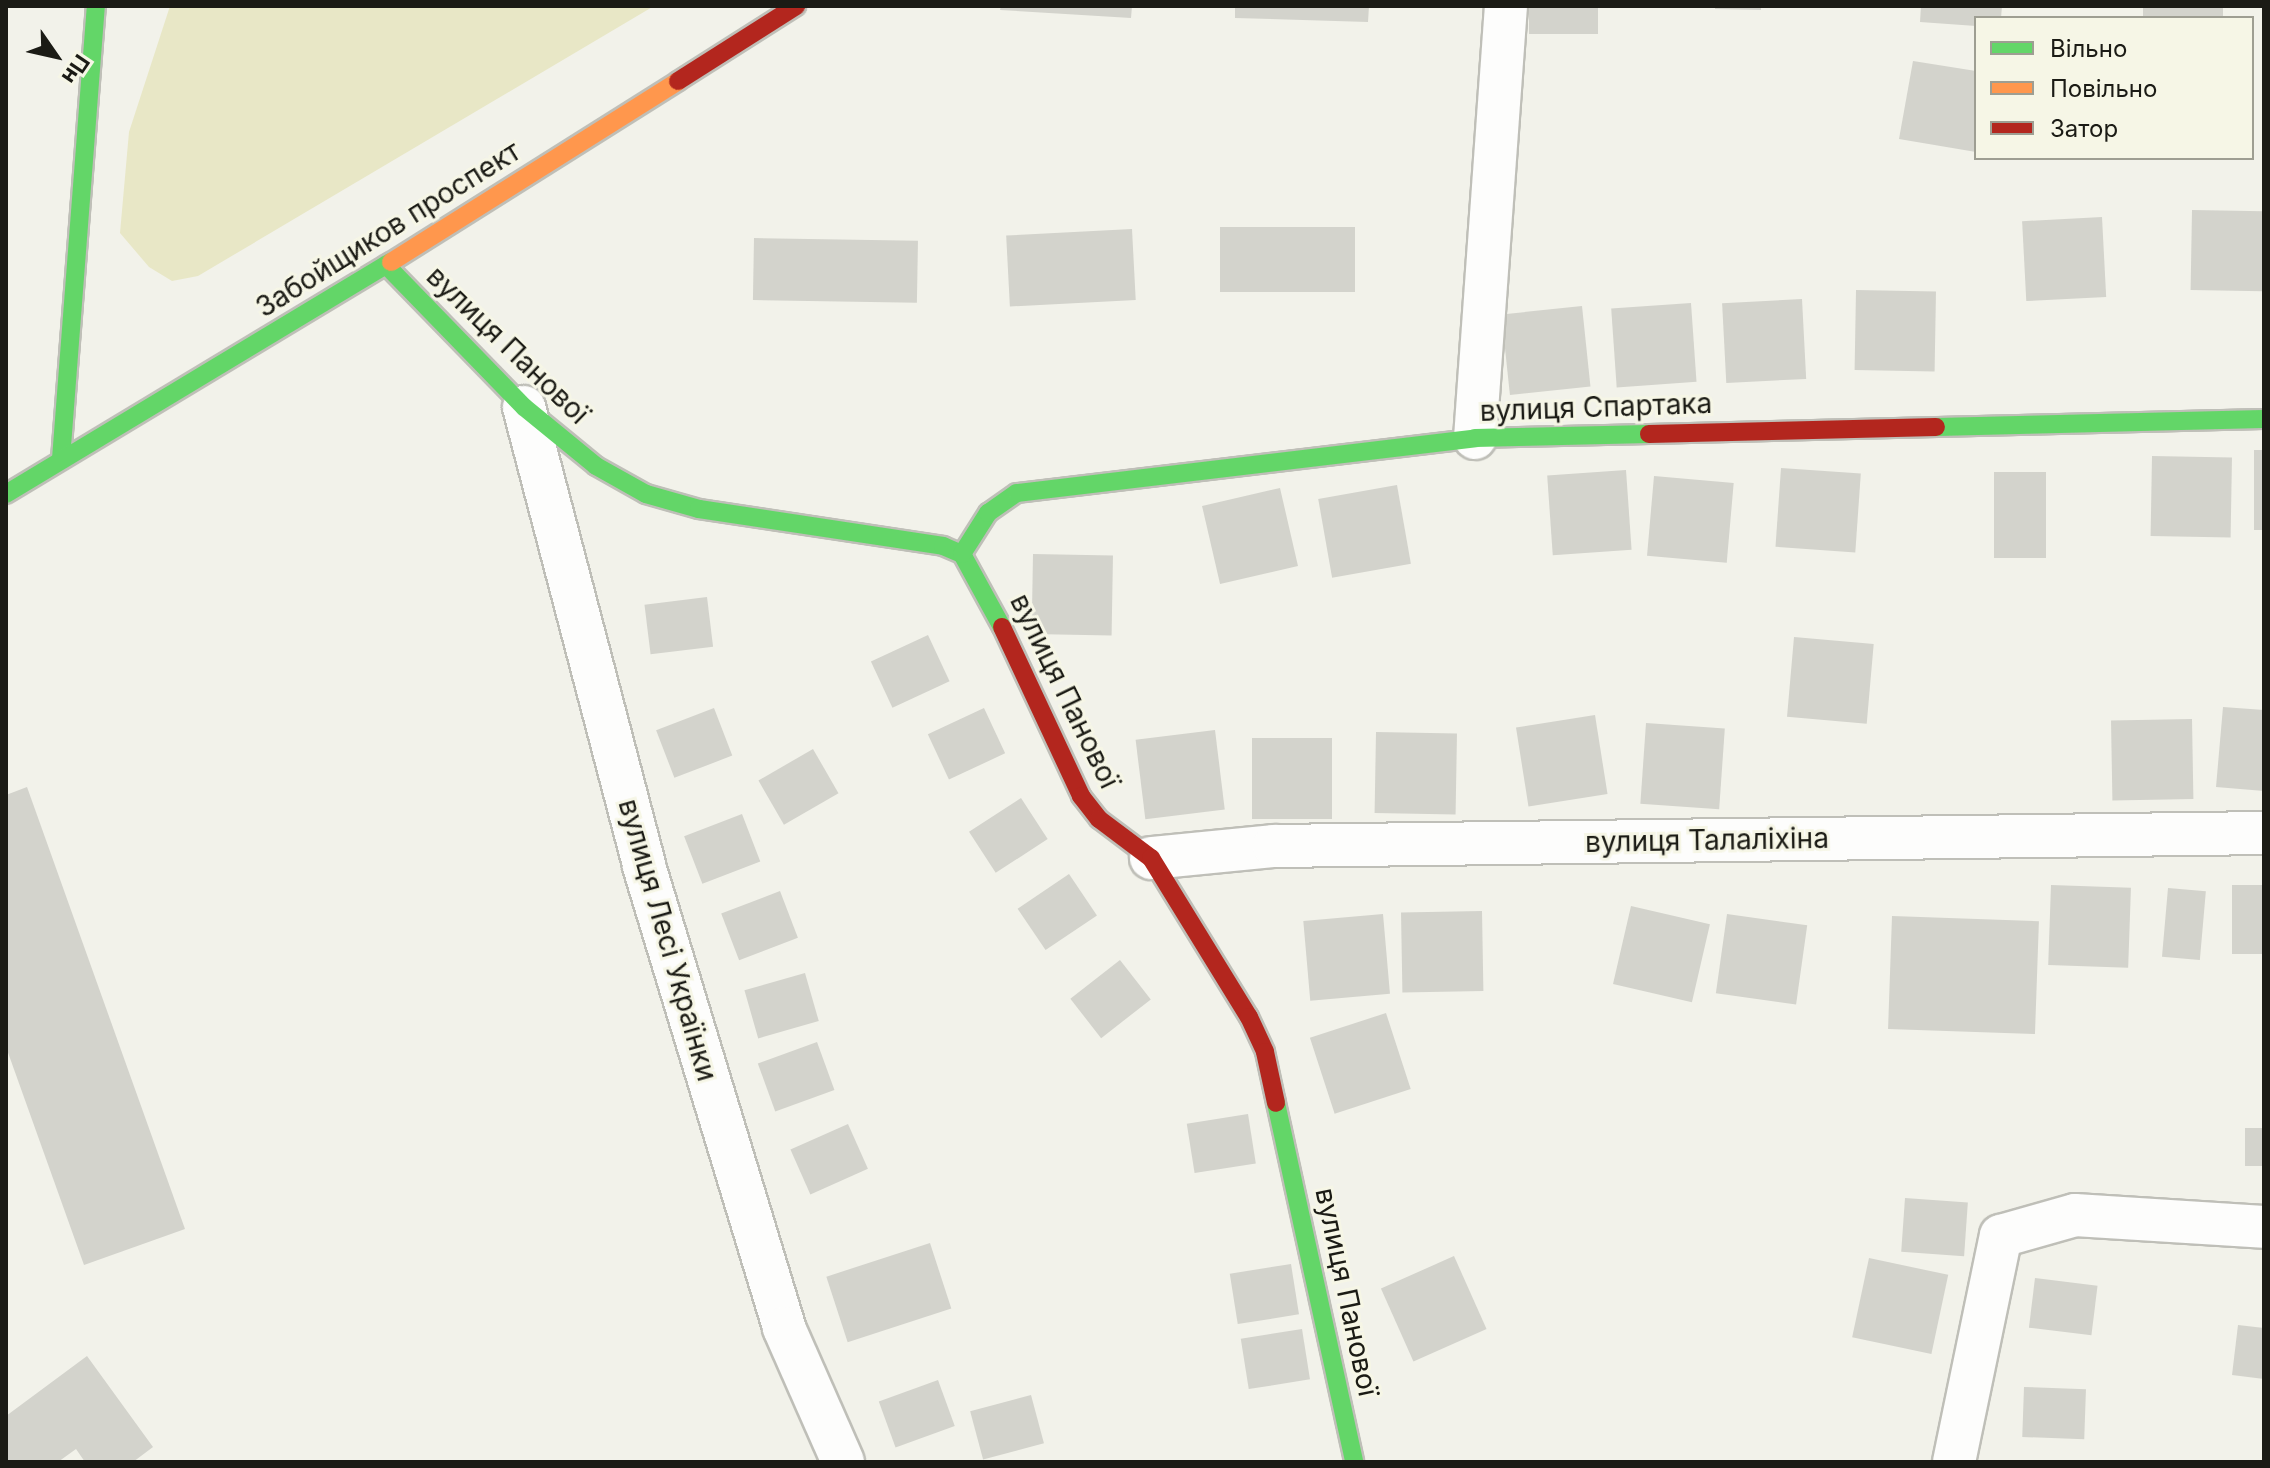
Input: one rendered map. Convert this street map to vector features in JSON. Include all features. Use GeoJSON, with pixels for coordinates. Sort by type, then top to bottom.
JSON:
{"type":"FeatureCollection","features":[{"type":"Feature","properties":{"kind":"street"},"geometry":{"type":"LineString","coordinates":[[61,459],[96,6]]}},
{"type":"Feature","properties":{"kind":"street","name":"Забойщиков проспект"},"geometry":{"type":"LineString","coordinates":[[6,494],[386,265],[796,6]]}},
{"type":"Feature","properties":{"kind":"street"},"geometry":{"type":"LineString","coordinates":[[1475,438],[1506,6]]}},
{"type":"Feature","properties":{"kind":"street","name":"вулиця Панової"},"geometry":{"type":"LineString","coordinates":[[386,265],[524,407],[596,466],[646,494],[699,509],[943,546],[962,554],[982,584],[1081,796],[1099,819],[1151,858],[1249,1017],[1265,1052],[1354,1462]]}},
{"type":"Feature","properties":{"kind":"street","name":"вулиця Лесі Українки"},"geometry":{"type":"LineString","coordinates":[[524,407],[653,895],[784,1328],[843,1462]]}},
{"type":"Feature","properties":{"kind":"street","name":"вулиця Спартака"},"geometry":{"type":"LineString","coordinates":[[962,554],[988,513],[1017,493],[1475,438],[2264,419]]}},
{"type":"Feature","properties":{"kind":"street","name":"вулиця Талаліхіна"},"geometry":{"type":"LineString","coordinates":[[1151,858],[1274,846],[2264,833]]}},
{"type":"Feature","properties":{"kind":"street"},"geometry":{"type":"LineString","coordinates":[[1954,1462],[2001,1236],[2075,1215],[2264,1227]]}},
{"type":"Feature","properties":{"kind":"green space"},"geometry":{"type":"Polygon","coordinates":[[[170,6],[654,6],[198,276],[172,281],[149,267],[120,233],[129,132],[170,6]]]}},
{"type":"Feature","properties":{"kind":"building"},"geometry":{"type":"Polygon","coordinates":[[[1001,6],[1132,6],[1131,18],[1000,10],[1001,6]]]}},
{"type":"Feature","properties":{"kind":"building"},"geometry":{"type":"Polygon","coordinates":[[[1235,6],[1369,6],[1368,22],[1235,18],[1235,6]]]}},
{"type":"Feature","properties":{"kind":"building"},"geometry":{"type":"Polygon","coordinates":[[[1529,6],[1598,6],[1598,34],[1529,34],[1529,6]]]}},
{"type":"Feature","properties":{"kind":"building"},"geometry":{"type":"Polygon","coordinates":[[[1715,6],[1761,6],[1761,10],[1715,9],[1715,6]]]}},
{"type":"Feature","properties":{"kind":"building"},"geometry":{"type":"Polygon","coordinates":[[[1921,6],[2002,6],[2001,16],[1974,16],[1974,26],[1920,22],[1921,6]]]}},
{"type":"Feature","properties":{"kind":"building"},"geometry":{"type":"Polygon","coordinates":[[[2143,6],[2223,6],[2223,16],[2143,16],[2143,6]]]}},
{"type":"Feature","properties":{"kind":"building"},"geometry":{"type":"Polygon","coordinates":[[[1913,61],[1974,71],[1974,152],[1899,139],[1913,61]]]}},
{"type":"Feature","properties":{"kind":"building"},"geometry":{"type":"Polygon","coordinates":[[[2192,210],[2264,211],[2263,291],[2191,290],[2192,210]]]}},
{"type":"Feature","properties":{"kind":"building"},"geometry":{"type":"Polygon","coordinates":[[[2102,217],[2106,297],[2026,301],[2022,221],[2102,217]]]}},
{"type":"Feature","properties":{"kind":"building"},"geometry":{"type":"Polygon","coordinates":[[[1220,227],[1355,227],[1355,292],[1220,292],[1220,227]]]}},
{"type":"Feature","properties":{"kind":"building"},"geometry":{"type":"Polygon","coordinates":[[[1132,229],[1136,300],[1010,306],[1006,236],[1132,229]]]}},
{"type":"Feature","properties":{"kind":"building"},"geometry":{"type":"Polygon","coordinates":[[[754,238],[918,241],[917,303],[753,300],[754,238]]]}},
{"type":"Feature","properties":{"kind":"building"},"geometry":{"type":"Polygon","coordinates":[[[1856,290],[1936,291],[1935,371],[1855,370],[1856,290]]]}},
{"type":"Feature","properties":{"kind":"building"},"geometry":{"type":"Polygon","coordinates":[[[1802,299],[1806,379],[1726,383],[1722,303],[1802,299]]]}},
{"type":"Feature","properties":{"kind":"building"},"geometry":{"type":"Polygon","coordinates":[[[1691,303],[1697,382],[1617,387],[1611,309],[1691,303]]]}},
{"type":"Feature","properties":{"kind":"building"},"geometry":{"type":"Polygon","coordinates":[[[1582,306],[1590,387],[1510,395],[1501,314],[1582,306]]]}},
{"type":"Feature","properties":{"kind":"building"},"geometry":{"type":"Polygon","coordinates":[[[2254,450],[2264,450],[2264,530],[2254,530],[2254,450]]]}},
{"type":"Feature","properties":{"kind":"building"},"geometry":{"type":"Polygon","coordinates":[[[2152,456],[2232,457],[2231,537],[2151,536],[2152,456]]]}},
{"type":"Feature","properties":{"kind":"building"},"geometry":{"type":"Polygon","coordinates":[[[1781,468],[1861,474],[1855,552],[1775,547],[1781,468]]]}},
{"type":"Feature","properties":{"kind":"building"},"geometry":{"type":"Polygon","coordinates":[[[1626,470],[1632,550],[1553,555],[1547,476],[1626,470]]]}},
{"type":"Feature","properties":{"kind":"building"},"geometry":{"type":"Polygon","coordinates":[[[1994,472],[2046,472],[2046,558],[1994,558],[1994,472]]]}},
{"type":"Feature","properties":{"kind":"building"},"geometry":{"type":"Polygon","coordinates":[[[1654,476],[1734,483],[1727,563],[1647,556],[1654,476]]]}},
{"type":"Feature","properties":{"kind":"building"},"geometry":{"type":"Polygon","coordinates":[[[1397,485],[1411,564],[1332,578],[1318,499],[1397,485]]]}},
{"type":"Feature","properties":{"kind":"building"},"geometry":{"type":"Polygon","coordinates":[[[1280,488],[1298,566],[1220,584],[1202,506],[1280,488]]]}},
{"type":"Feature","properties":{"kind":"building"},"geometry":{"type":"Polygon","coordinates":[[[1033,554],[1113,555],[1112,635],[1032,634],[1033,554]]]}},
{"type":"Feature","properties":{"kind":"building"},"geometry":{"type":"Polygon","coordinates":[[[707,597],[713,647],[651,654],[644,605],[707,597]]]}},
{"type":"Feature","properties":{"kind":"building"},"geometry":{"type":"Polygon","coordinates":[[[928,635],[950,681],[892,708],[871,662],[928,635]]]}},
{"type":"Feature","properties":{"kind":"building"},"geometry":{"type":"Polygon","coordinates":[[[1794,637],[1874,644],[1867,724],[1787,717],[1794,637]]]}},
{"type":"Feature","properties":{"kind":"building"},"geometry":{"type":"Polygon","coordinates":[[[2223,707],[2264,710],[2264,791],[2216,787],[2223,707]]]}},
{"type":"Feature","properties":{"kind":"building"},"geometry":{"type":"Polygon","coordinates":[[[714,708],[732,756],[674,778],[656,730],[714,708]]]}},
{"type":"Feature","properties":{"kind":"building"},"geometry":{"type":"Polygon","coordinates":[[[984,708],[1005,753],[949,780],[928,734],[984,708]]]}},
{"type":"Feature","properties":{"kind":"building"},"geometry":{"type":"Polygon","coordinates":[[[1595,715],[1608,794],[1528,807],[1516,728],[1595,715]]]}},
{"type":"Feature","properties":{"kind":"building"},"geometry":{"type":"Polygon","coordinates":[[[2192,719],[2193,799],[2112,800],[2111,720],[2192,719]]]}},
{"type":"Feature","properties":{"kind":"building"},"geometry":{"type":"Polygon","coordinates":[[[1646,723],[1725,729],[1719,809],[1640,804],[1646,723]]]}},
{"type":"Feature","properties":{"kind":"building"},"geometry":{"type":"Polygon","coordinates":[[[1215,730],[1225,809],[1145,819],[1136,740],[1215,730]]]}},
{"type":"Feature","properties":{"kind":"building"},"geometry":{"type":"Polygon","coordinates":[[[1376,732],[1457,733],[1456,814],[1375,813],[1376,732]]]}},
{"type":"Feature","properties":{"kind":"building"},"geometry":{"type":"Polygon","coordinates":[[[1252,738],[1332,738],[1332,819],[1252,819],[1252,738]]]}},
{"type":"Feature","properties":{"kind":"building"},"geometry":{"type":"Polygon","coordinates":[[[813,749],[838,793],[784,825],[758,781],[813,749]]]}},
{"type":"Feature","properties":{"kind":"building"},"geometry":{"type":"Polygon","coordinates":[[[27,787],[185,1229],[84,1265],[6,1047],[6,795],[27,787]]]}},
{"type":"Feature","properties":{"kind":"building"},"geometry":{"type":"Polygon","coordinates":[[[1021,798],[1048,839],[996,873],[969,832],[1021,798]]]}},
{"type":"Feature","properties":{"kind":"building"},"geometry":{"type":"Polygon","coordinates":[[[742,814],[760,862],[702,884],[684,836],[742,814]]]}},
{"type":"Feature","properties":{"kind":"building"},"geometry":{"type":"Polygon","coordinates":[[[1069,874],[1097,915],[1046,950],[1018,909],[1069,874]]]}},
{"type":"Feature","properties":{"kind":"building"},"geometry":{"type":"Polygon","coordinates":[[[2051,885],[2131,888],[2128,968],[2048,965],[2051,885]]]}},
{"type":"Feature","properties":{"kind":"building"},"geometry":{"type":"Polygon","coordinates":[[[2232,885],[2264,885],[2264,954],[2232,954],[2232,885]]]}},
{"type":"Feature","properties":{"kind":"building"},"geometry":{"type":"Polygon","coordinates":[[[2168,888],[2206,891],[2200,960],[2162,957],[2168,888]]]}},
{"type":"Feature","properties":{"kind":"building"},"geometry":{"type":"Polygon","coordinates":[[[780,891],[798,938],[739,960],[721,914],[780,891]]]}},
{"type":"Feature","properties":{"kind":"building"},"geometry":{"type":"Polygon","coordinates":[[[1631,906],[1710,924],[1692,1002],[1613,984],[1631,906]]]}},
{"type":"Feature","properties":{"kind":"building"},"geometry":{"type":"Polygon","coordinates":[[[1482,911],[1483,991],[1402,992],[1401,912],[1482,911]]]}},
{"type":"Feature","properties":{"kind":"building"},"geometry":{"type":"Polygon","coordinates":[[[1383,914],[1390,994],[1310,1001],[1303,921],[1383,914]]]}},
{"type":"Feature","properties":{"kind":"building"},"geometry":{"type":"Polygon","coordinates":[[[1727,914],[1807,925],[1796,1004],[1716,993],[1727,914]]]}},
{"type":"Feature","properties":{"kind":"building"},"geometry":{"type":"Polygon","coordinates":[[[1892,916],[2039,921],[2035,1034],[1888,1029],[1892,916]]]}},
{"type":"Feature","properties":{"kind":"building"},"geometry":{"type":"Polygon","coordinates":[[[1120,960],[1151,999],[1101,1038],[1070,999],[1120,960]]]}},
{"type":"Feature","properties":{"kind":"building"},"geometry":{"type":"Polygon","coordinates":[[[805,973],[819,1021],[758,1038],[744,990],[805,973]]]}},
{"type":"Feature","properties":{"kind":"building"},"geometry":{"type":"Polygon","coordinates":[[[1386,1013],[1411,1089],[1335,1114],[1310,1038],[1386,1013]]]}},
{"type":"Feature","properties":{"kind":"building"},"geometry":{"type":"Polygon","coordinates":[[[817,1042],[834,1090],[775,1111],[758,1064],[817,1042]]]}},
{"type":"Feature","properties":{"kind":"building"},"geometry":{"type":"Polygon","coordinates":[[[1248,1114],[1256,1163],[1195,1173],[1187,1124],[1248,1114]]]}},
{"type":"Feature","properties":{"kind":"building"},"geometry":{"type":"Polygon","coordinates":[[[848,1124],[868,1169],[810,1194],[790,1150],[848,1124]]]}},
{"type":"Feature","properties":{"kind":"building"},"geometry":{"type":"Polygon","coordinates":[[[2245,1128],[2264,1128],[2264,1166],[2245,1166],[2245,1128]]]}},
{"type":"Feature","properties":{"kind":"building"},"geometry":{"type":"Polygon","coordinates":[[[1905,1198],[1968,1202],[1964,1256],[1901,1252],[1905,1198]]]}},
{"type":"Feature","properties":{"kind":"building"},"geometry":{"type":"Polygon","coordinates":[[[930,1243],[951,1309],[848,1342],[826,1277],[930,1243]]]}},
{"type":"Feature","properties":{"kind":"building"},"geometry":{"type":"Polygon","coordinates":[[[1454,1256],[1487,1329],[1413,1362],[1381,1289],[1454,1256]]]}},
{"type":"Feature","properties":{"kind":"building"},"geometry":{"type":"Polygon","coordinates":[[[1869,1258],[1948,1275],[1931,1354],[1852,1337],[1869,1258]]]}},
{"type":"Feature","properties":{"kind":"building"},"geometry":{"type":"Polygon","coordinates":[[[1291,1264],[1299,1314],[1238,1324],[1230,1274],[1291,1264]]]}},
{"type":"Feature","properties":{"kind":"building"},"geometry":{"type":"Polygon","coordinates":[[[2035,1278],[2098,1286],[2091,1335],[2029,1328],[2035,1278]]]}},
{"type":"Feature","properties":{"kind":"building"},"geometry":{"type":"Polygon","coordinates":[[[2238,1325],[2264,1328],[2264,1379],[2232,1375],[2238,1325]]]}},
{"type":"Feature","properties":{"kind":"building"},"geometry":{"type":"Polygon","coordinates":[[[1302,1329],[1310,1379],[1249,1389],[1241,1339],[1302,1329]]]}},
{"type":"Feature","properties":{"kind":"building"},"geometry":{"type":"Polygon","coordinates":[[[87,1356],[153,1447],[133,1462],[85,1462],[76,1449],[58,1462],[6,1462],[6,1416],[87,1356]]]}},
{"type":"Feature","properties":{"kind":"building"},"geometry":{"type":"Polygon","coordinates":[[[938,1380],[955,1426],[896,1448],[879,1402],[938,1380]]]}},
{"type":"Feature","properties":{"kind":"building"},"geometry":{"type":"Polygon","coordinates":[[[2024,1387],[2086,1389],[2084,1439],[2022,1437],[2024,1387]]]}},
{"type":"Feature","properties":{"kind":"building"},"geometry":{"type":"Polygon","coordinates":[[[1031,1395],[1044,1443],[983,1460],[970,1411],[1031,1395]]]}},
{"type":"Feature","properties":{"kind":"traffic: fast"},"geometry":{"type":"LineString","coordinates":[[61,459],[96,6]]}},
{"type":"Feature","properties":{"kind":"traffic: fast"},"geometry":{"type":"LineString","coordinates":[[6,494],[391,262]]}},
{"type":"Feature","properties":{"kind":"traffic: fast"},"geometry":{"type":"LineString","coordinates":[[386,265],[524,407],[596,466],[646,494],[699,509],[943,546],[962,554],[1002,627]]}},
{"type":"Feature","properties":{"kind":"traffic: fast"},"geometry":{"type":"LineString","coordinates":[[1936,427],[2264,419]]}},
{"type":"Feature","properties":{"kind":"traffic: fast"},"geometry":{"type":"LineString","coordinates":[[962,554],[988,513],[1017,493],[1475,438],[1649,434]]}},
{"type":"Feature","properties":{"kind":"traffic: fast"},"geometry":{"type":"LineString","coordinates":[[1276,1103],[1354,1462]]}},
{"type":"Feature","properties":{"kind":"traffic: slow"},"geometry":{"type":"LineString","coordinates":[[391,262],[678,81]]}},
{"type":"Feature","properties":{"kind":"traffic: jam"},"geometry":{"type":"LineString","coordinates":[[678,81],[796,6]]}},
{"type":"Feature","properties":{"kind":"traffic: jam"},"geometry":{"type":"LineString","coordinates":[[1649,434],[1936,427]]}},
{"type":"Feature","properties":{"kind":"traffic: jam"},"geometry":{"type":"LineString","coordinates":[[1002,627],[1081,796],[1099,819],[1151,858],[1249,1017],[1265,1052],[1276,1103]]}}]}
